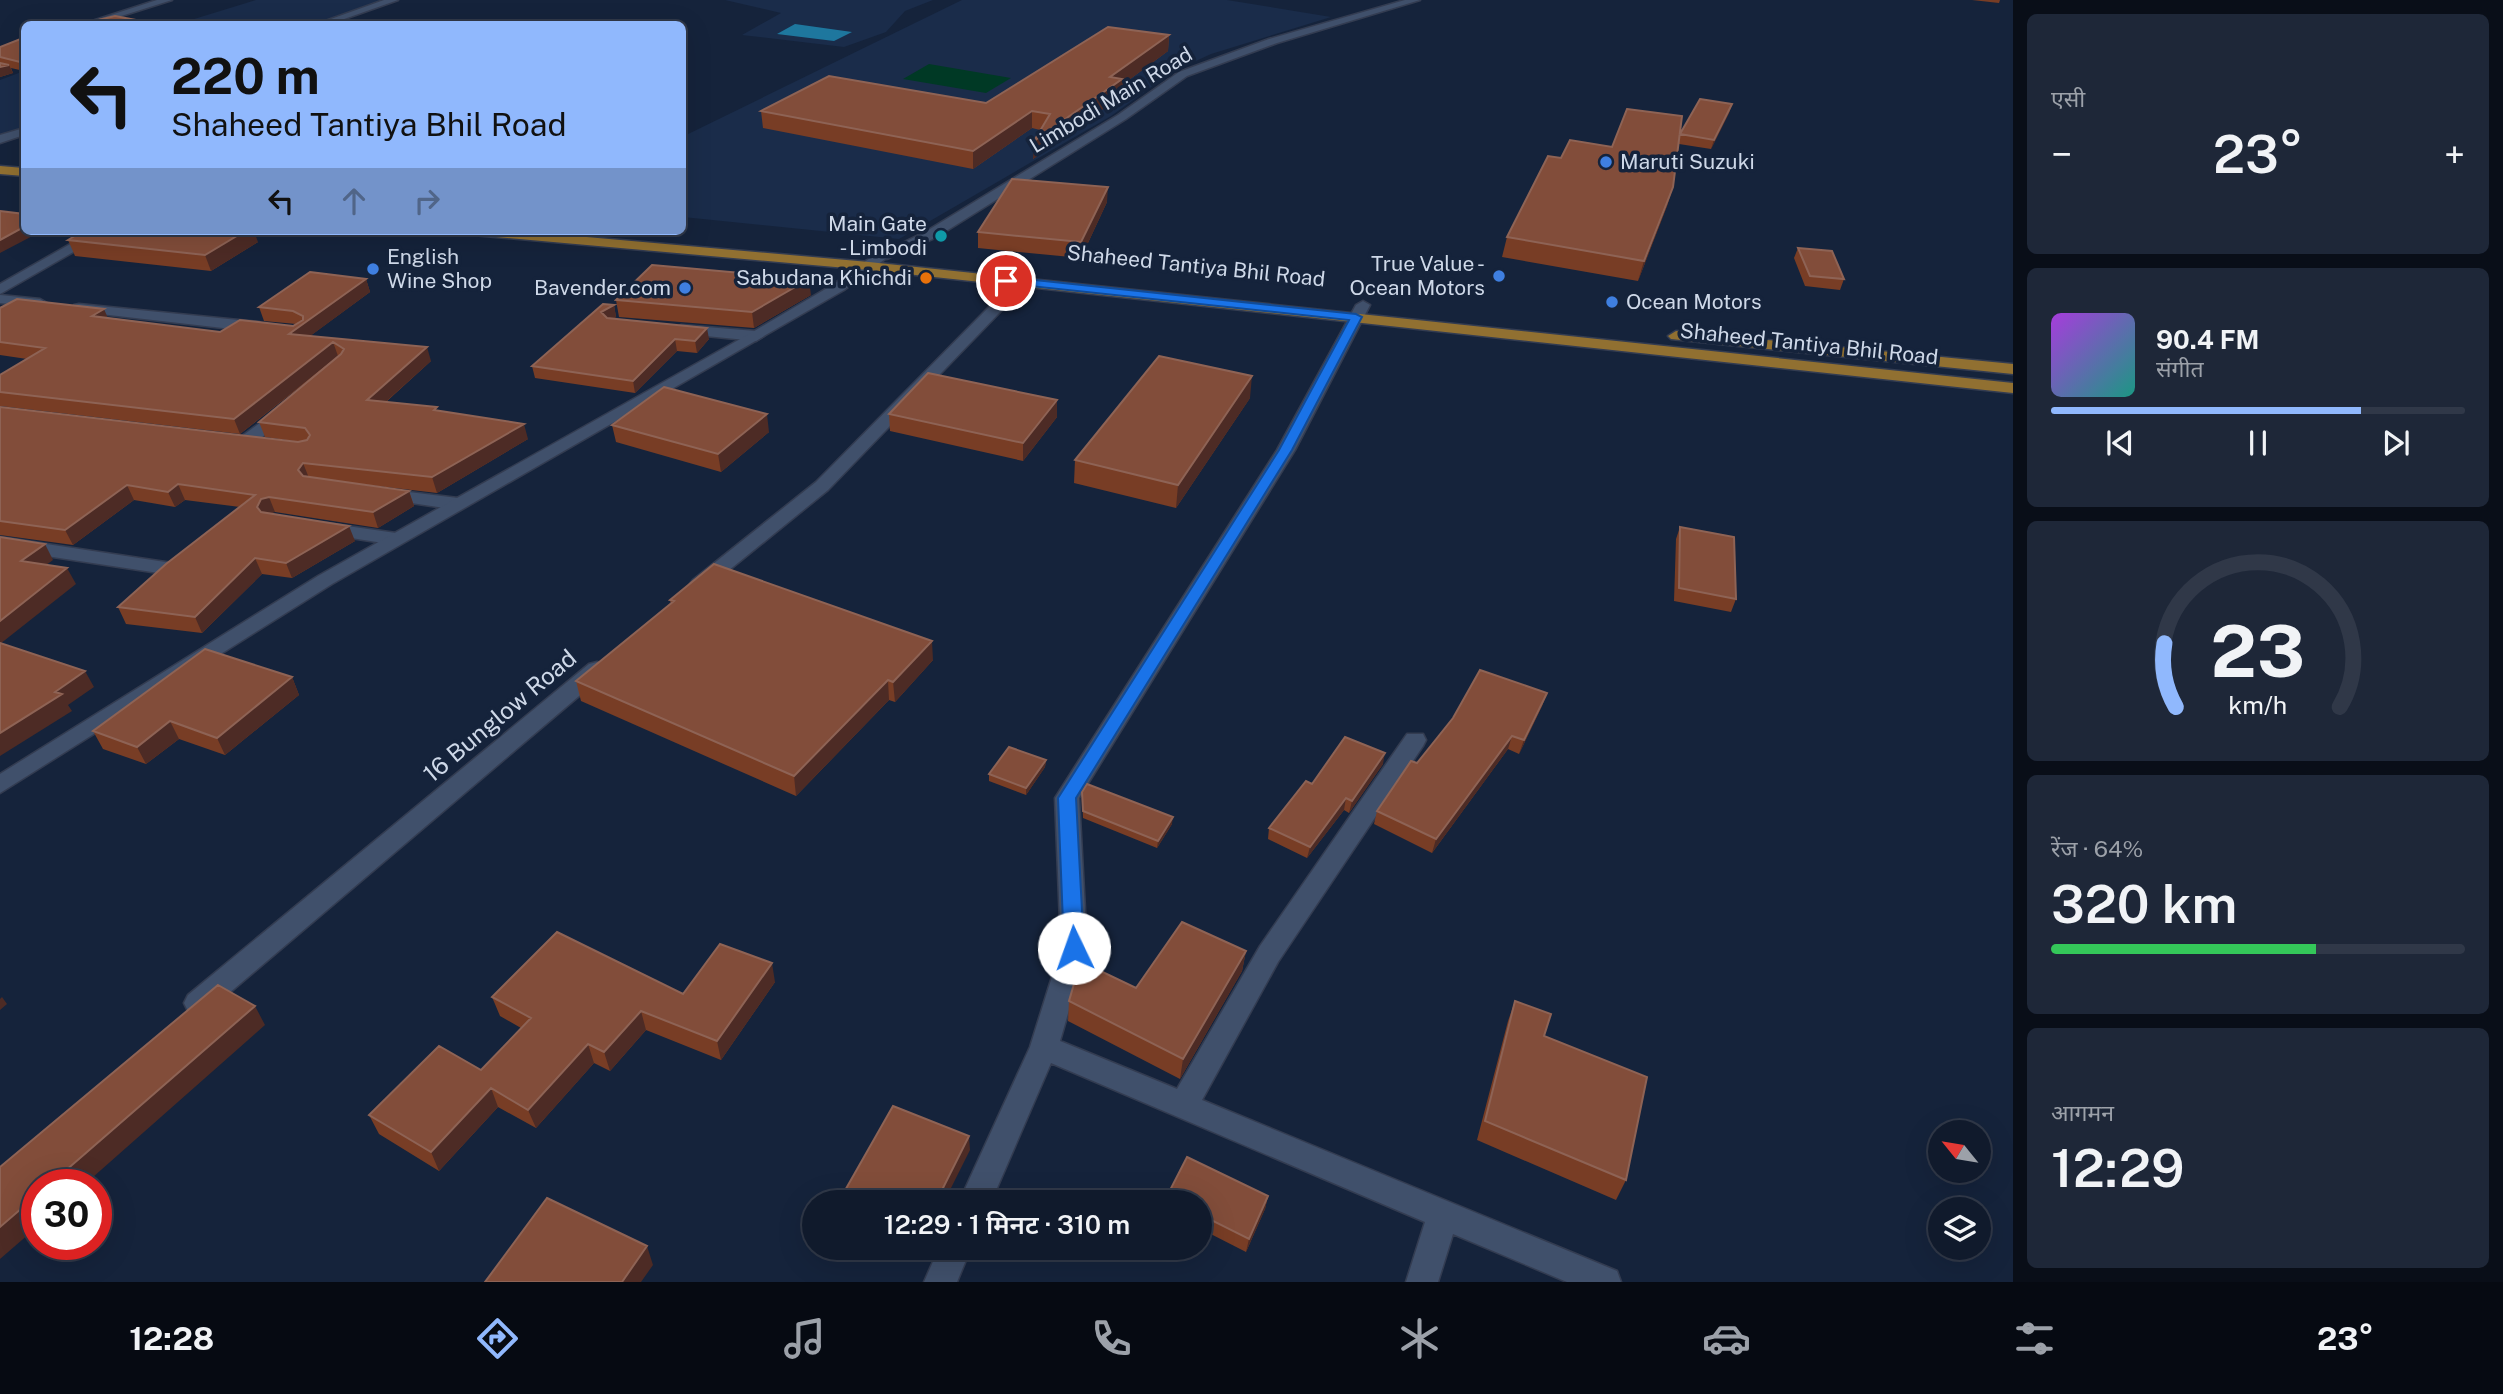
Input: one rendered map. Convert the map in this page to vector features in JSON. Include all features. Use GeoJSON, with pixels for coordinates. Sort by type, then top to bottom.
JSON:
{"type":"FeatureCollection","features":[{"type":"Feature","properties":{"kind":"main road"},"geometry":{"type":"LineString","coordinates":[[0,170],[21,172]]}},
{"type":"Feature","properties":{"kind":"main road"},"geometry":{"type":"LineString","coordinates":[[0,184],[21,186]]}},
{"type":"Feature","properties":{"kind":"main road","name":"Shaheed Tantiya Bhil Road"},"geometry":{"type":"LineString","coordinates":[[527,235],[875,261],[1006,281],[2013,369]]}},
{"type":"Feature","properties":{"kind":"main road","name":"Shaheed Tantiya Bhil Road"},"geometry":{"type":"LineString","coordinates":[[659,235],[875,261],[1359,311],[2013,387]]}},
{"type":"Feature","properties":{"kind":"street"},"geometry":{"type":"LineString","coordinates":[[98,21],[167,0]]}},
{"type":"Feature","properties":{"kind":"street"},"geometry":{"type":"LineString","coordinates":[[331,21],[393,0]]}},
{"type":"Feature","properties":{"kind":"street","name":"Limbodi Main Road"},"geometry":{"type":"LineString","coordinates":[[0,785],[324,580],[756,336],[875,261],[930,235],[1122,117],[1183,74],[1260,45],[1415,0]]}},
{"type":"Feature","properties":{"kind":"street"},"geometry":{"type":"LineString","coordinates":[[1367,1],[1396,5]]}},
{"type":"Feature","properties":{"kind":"street"},"geometry":{"type":"LineString","coordinates":[[0,139],[21,132]]}},
{"type":"Feature","properties":{"kind":"street"},"geometry":{"type":"LineString","coordinates":[[0,275],[74,235]]}},
{"type":"Feature","properties":{"kind":"street"},"geometry":{"type":"LineString","coordinates":[[0,290],[96,235]]}},
{"type":"Feature","properties":{"kind":"street"},"geometry":{"type":"LineString","coordinates":[[687,594],[822,486],[997,307],[1006,281]]}},
{"type":"Feature","properties":{"kind":"street"},"geometry":{"type":"LineString","coordinates":[[0,299],[271,329]]}},
{"type":"Feature","properties":{"kind":"street"},"geometry":{"type":"LineString","coordinates":[[980,1190],[1044,1047],[1074,948],[1067,798],[1286,450],[1359,311]]}},
{"type":"Feature","properties":{"kind":"street"},"geometry":{"type":"LineString","coordinates":[[666,329],[756,336]]}},
{"type":"Feature","properties":{"kind":"street"},"geometry":{"type":"LineString","coordinates":[[268,446],[237,442],[296,399]]}},
{"type":"Feature","properties":{"kind":"street"},"geometry":{"type":"LineString","coordinates":[[367,492],[458,504]]}},
{"type":"Feature","properties":{"kind":"street"},"geometry":{"type":"LineString","coordinates":[[302,525],[396,539]]}},
{"type":"Feature","properties":{"kind":"street"},"geometry":{"type":"LineString","coordinates":[[0,543],[172,569]]}},
{"type":"Feature","properties":{"kind":"street","name":"16 Bunglow Road"},"geometry":{"type":"LineString","coordinates":[[182,1017],[615,654]]}},
{"type":"Feature","properties":{"kind":"street"},"geometry":{"type":"LineString","coordinates":[[1184,1105],[1269,954],[1415,740]]}},
{"type":"Feature","properties":{"kind":"street"},"geometry":{"type":"LineString","coordinates":[[1044,1047],[1605,1282]]}},
{"type":"Feature","properties":{"kind":"street"},"geometry":{"type":"LineString","coordinates":[[1422,1282],[1443,1214]]}},
{"type":"Feature","properties":{"kind":"street"},"geometry":{"type":"LineString","coordinates":[[940,1282],[950,1260]]}},
{"type":"Feature","properties":{"kind":"shaded area"},"geometry":{"type":"Polygon","coordinates":[[[256,0],[393,0],[331,21],[188,21],[256,0]]]}},
{"type":"Feature","properties":{"kind":"shaded area"},"geometry":{"type":"Polygon","coordinates":[[[725,0],[933,0],[905,11],[886,32],[844,47],[742,35],[781,13],[725,0]]]}},
{"type":"Feature","properties":{"kind":"shaded area"},"geometry":{"type":"Polygon","coordinates":[[[962,0],[1227,0],[1331,17],[1211,54],[1172,72],[1111,116],[899,239],[686,217],[686,135],[962,0]]]}},
{"type":"Feature","properties":{"kind":"shaded area"},"geometry":{"type":"Polygon","coordinates":[[[795,24],[852,32],[834,41],[777,34],[795,24]]]}},
{"type":"Feature","properties":{"kind":"shaded area"},"geometry":{"type":"Polygon","coordinates":[[[21,72],[21,132],[0,139],[0,80],[21,72]]]}},
{"type":"Feature","properties":{"kind":"green space"},"geometry":{"type":"Polygon","coordinates":[[[929,64],[1011,78],[986,93],[903,79],[929,64]]]}},
{"type":"Feature","properties":{"kind":"building"},"geometry":{"type":"Polygon","coordinates":[[[115,16],[141,21],[94,21],[115,16]]]}},
{"type":"Feature","properties":{"kind":"building"},"geometry":{"type":"Polygon","coordinates":[[[1108,27],[1169,35],[1110,77],[1122,79],[1034,141],[1050,114],[1032,111],[973,151],[761,111],[829,76],[986,103],[1108,27]]]}},
{"type":"Feature","properties":{"kind":"building"},"geometry":{"type":"Polygon","coordinates":[[[21,39],[21,62],[0,57],[0,47],[21,39]]]}},
{"type":"Feature","properties":{"kind":"building"},"geometry":{"type":"Polygon","coordinates":[[[1700,99],[1732,104],[1714,140],[1680,134],[1700,99]]]}},
{"type":"Feature","properties":{"kind":"building"},"geometry":{"type":"Polygon","coordinates":[[[1627,109],[1682,116],[1673,187],[1644,261],[1507,237],[1548,156],[1561,158],[1570,140],[1612,147],[1627,109]]]}},
{"type":"Feature","properties":{"kind":"building"},"geometry":{"type":"Polygon","coordinates":[[[1012,179],[1108,187],[1081,242],[978,232],[1012,179]]]}},
{"type":"Feature","properties":{"kind":"building"},"geometry":{"type":"Polygon","coordinates":[[[0,211],[21,214],[21,229],[0,240],[0,211]]]}},
{"type":"Feature","properties":{"kind":"building"},"geometry":{"type":"Polygon","coordinates":[[[76,235],[238,235],[205,255],[68,240],[76,235]]]}},
{"type":"Feature","properties":{"kind":"building"},"geometry":{"type":"Polygon","coordinates":[[[1798,248],[1832,251],[1844,279],[1810,276],[1798,248]]]}},
{"type":"Feature","properties":{"kind":"building"},"geometry":{"type":"Polygon","coordinates":[[[652,265],[809,279],[752,312],[616,300],[652,265]]]}},
{"type":"Feature","properties":{"kind":"building"},"geometry":{"type":"Polygon","coordinates":[[[310,272],[366,279],[289,334],[427,347],[367,400],[437,407],[434,410],[524,424],[432,477],[303,463],[298,470],[303,476],[409,491],[373,512],[269,497],[261,499],[257,507],[261,512],[349,526],[286,563],[255,558],[195,617],[118,607],[166,564],[255,495],[178,484],[168,492],[127,485],[65,530],[0,521],[0,407],[298,442],[307,440],[310,435],[305,428],[259,422],[344,349],[333,342],[234,419],[0,392],[0,375],[45,348],[0,342],[0,308],[17,299],[104,309],[92,316],[220,332],[240,320],[293,326],[303,320],[303,316],[293,311],[259,307],[310,272]]]}},
{"type":"Feature","properties":{"kind":"building"},"geometry":{"type":"Polygon","coordinates":[[[603,304],[614,305],[601,312],[607,318],[707,328],[695,341],[675,339],[633,381],[532,366],[603,304]]]}},
{"type":"Feature","properties":{"kind":"building"},"geometry":{"type":"Polygon","coordinates":[[[1159,356],[1252,376],[1178,485],[1075,460],[1159,356]]]}},
{"type":"Feature","properties":{"kind":"building"},"geometry":{"type":"Polygon","coordinates":[[[928,373],[1057,400],[1023,443],[889,414],[928,373]]]}},
{"type":"Feature","properties":{"kind":"building"},"geometry":{"type":"Polygon","coordinates":[[[664,387],[767,414],[718,454],[612,425],[664,387]]]}},
{"type":"Feature","properties":{"kind":"building"},"geometry":{"type":"Polygon","coordinates":[[[1680,527],[1734,537],[1736,599],[1679,588],[1680,527]]]}},
{"type":"Feature","properties":{"kind":"building"},"geometry":{"type":"Polygon","coordinates":[[[0,537],[45,544],[21,561],[67,568],[0,621],[0,537]]]}},
{"type":"Feature","properties":{"kind":"building"},"geometry":{"type":"Polygon","coordinates":[[[714,564],[932,641],[893,682],[888,680],[794,776],[576,681],[674,601],[670,600],[714,564]]]}},
{"type":"Feature","properties":{"kind":"building"},"geometry":{"type":"Polygon","coordinates":[[[0,643],[85,671],[55,692],[62,694],[0,733],[0,643]]]}},
{"type":"Feature","properties":{"kind":"building"},"geometry":{"type":"Polygon","coordinates":[[[205,649],[292,677],[217,738],[170,721],[137,747],[93,731],[205,649]]]}},
{"type":"Feature","properties":{"kind":"building"},"geometry":{"type":"Polygon","coordinates":[[[1480,670],[1547,693],[1524,740],[1512,736],[1436,839],[1377,811],[1411,761],[1417,763],[1453,718],[1480,670]]]}},
{"type":"Feature","properties":{"kind":"building"},"geometry":{"type":"Polygon","coordinates":[[[1345,737],[1385,753],[1352,801],[1346,798],[1310,847],[1269,828],[1306,781],[1312,784],[1345,737]]]}},
{"type":"Feature","properties":{"kind":"building"},"geometry":{"type":"Polygon","coordinates":[[[1009,747],[1046,760],[1026,788],[989,774],[1009,747]]]}},
{"type":"Feature","properties":{"kind":"building"},"geometry":{"type":"Polygon","coordinates":[[[1087,784],[1173,817],[1158,841],[1083,811],[1082,792],[1087,784]]]}},
{"type":"Feature","properties":{"kind":"building"},"geometry":{"type":"Polygon","coordinates":[[[1182,922],[1246,951],[1183,1059],[1069,1001],[1076,977],[1086,964],[1136,988],[1182,922]]]}},
{"type":"Feature","properties":{"kind":"building"},"geometry":{"type":"Polygon","coordinates":[[[557,932],[683,994],[720,944],[772,963],[717,1041],[641,1011],[604,1052],[588,1044],[528,1110],[491,1088],[431,1152],[369,1115],[439,1046],[481,1070],[531,1018],[492,997],[557,932]]]}},
{"type":"Feature","properties":{"kind":"building"},"geometry":{"type":"Polygon","coordinates":[[[218,985],[255,1006],[67,1169],[21,1169],[21,1209],[0,1227],[0,1167],[218,985]]]}},
{"type":"Feature","properties":{"kind":"building"},"geometry":{"type":"Polygon","coordinates":[[[1515,1001],[1551,1014],[1544,1036],[1647,1077],[1626,1180],[1485,1121],[1515,1001]]]}},
{"type":"Feature","properties":{"kind":"building"},"geometry":{"type":"Polygon","coordinates":[[[893,1106],[969,1136],[942,1190],[845,1190],[893,1106]]]}},
{"type":"Feature","properties":{"kind":"building"},"geometry":{"type":"Polygon","coordinates":[[[1187,1157],[1268,1196],[1249,1239],[1212,1220],[1212,1190],[1170,1190],[1187,1157]]]}},
{"type":"Feature","properties":{"kind":"building"},"geometry":{"type":"Polygon","coordinates":[[[547,1198],[647,1246],[622,1282],[485,1282],[547,1198]]]}},
{"type":"Feature","properties":{"kind":"place","name":"Maruti Suzuki"},"geometry":{"type":"Point","coordinates":[1606,162]}},
{"type":"Feature","properties":{"kind":"place","name":"Main Gate - Limbodi"},"geometry":{"type":"Point","coordinates":[941,236]}},
{"type":"Feature","properties":{"kind":"place","name":"English Wine Shop"},"geometry":{"type":"Point","coordinates":[373,269]}},
{"type":"Feature","properties":{"kind":"place","name":"True Value - Ocean Motors"},"geometry":{"type":"Point","coordinates":[1499,276]}},
{"type":"Feature","properties":{"kind":"place","name":"Sabudana Khichdi"},"geometry":{"type":"Point","coordinates":[926,278]}},
{"type":"Feature","properties":{"kind":"place","name":"Bavender.com"},"geometry":{"type":"Point","coordinates":[685,288]}},
{"type":"Feature","properties":{"kind":"place","name":"Ocean Motors"},"geometry":{"type":"Point","coordinates":[1612,302]}},
{"type":"Feature","properties":{"kind":"route"},"geometry":{"type":"LineString","coordinates":[[1006,281],[1356,317],[1286,450],[1067,798],[1074,948]]}}]}
